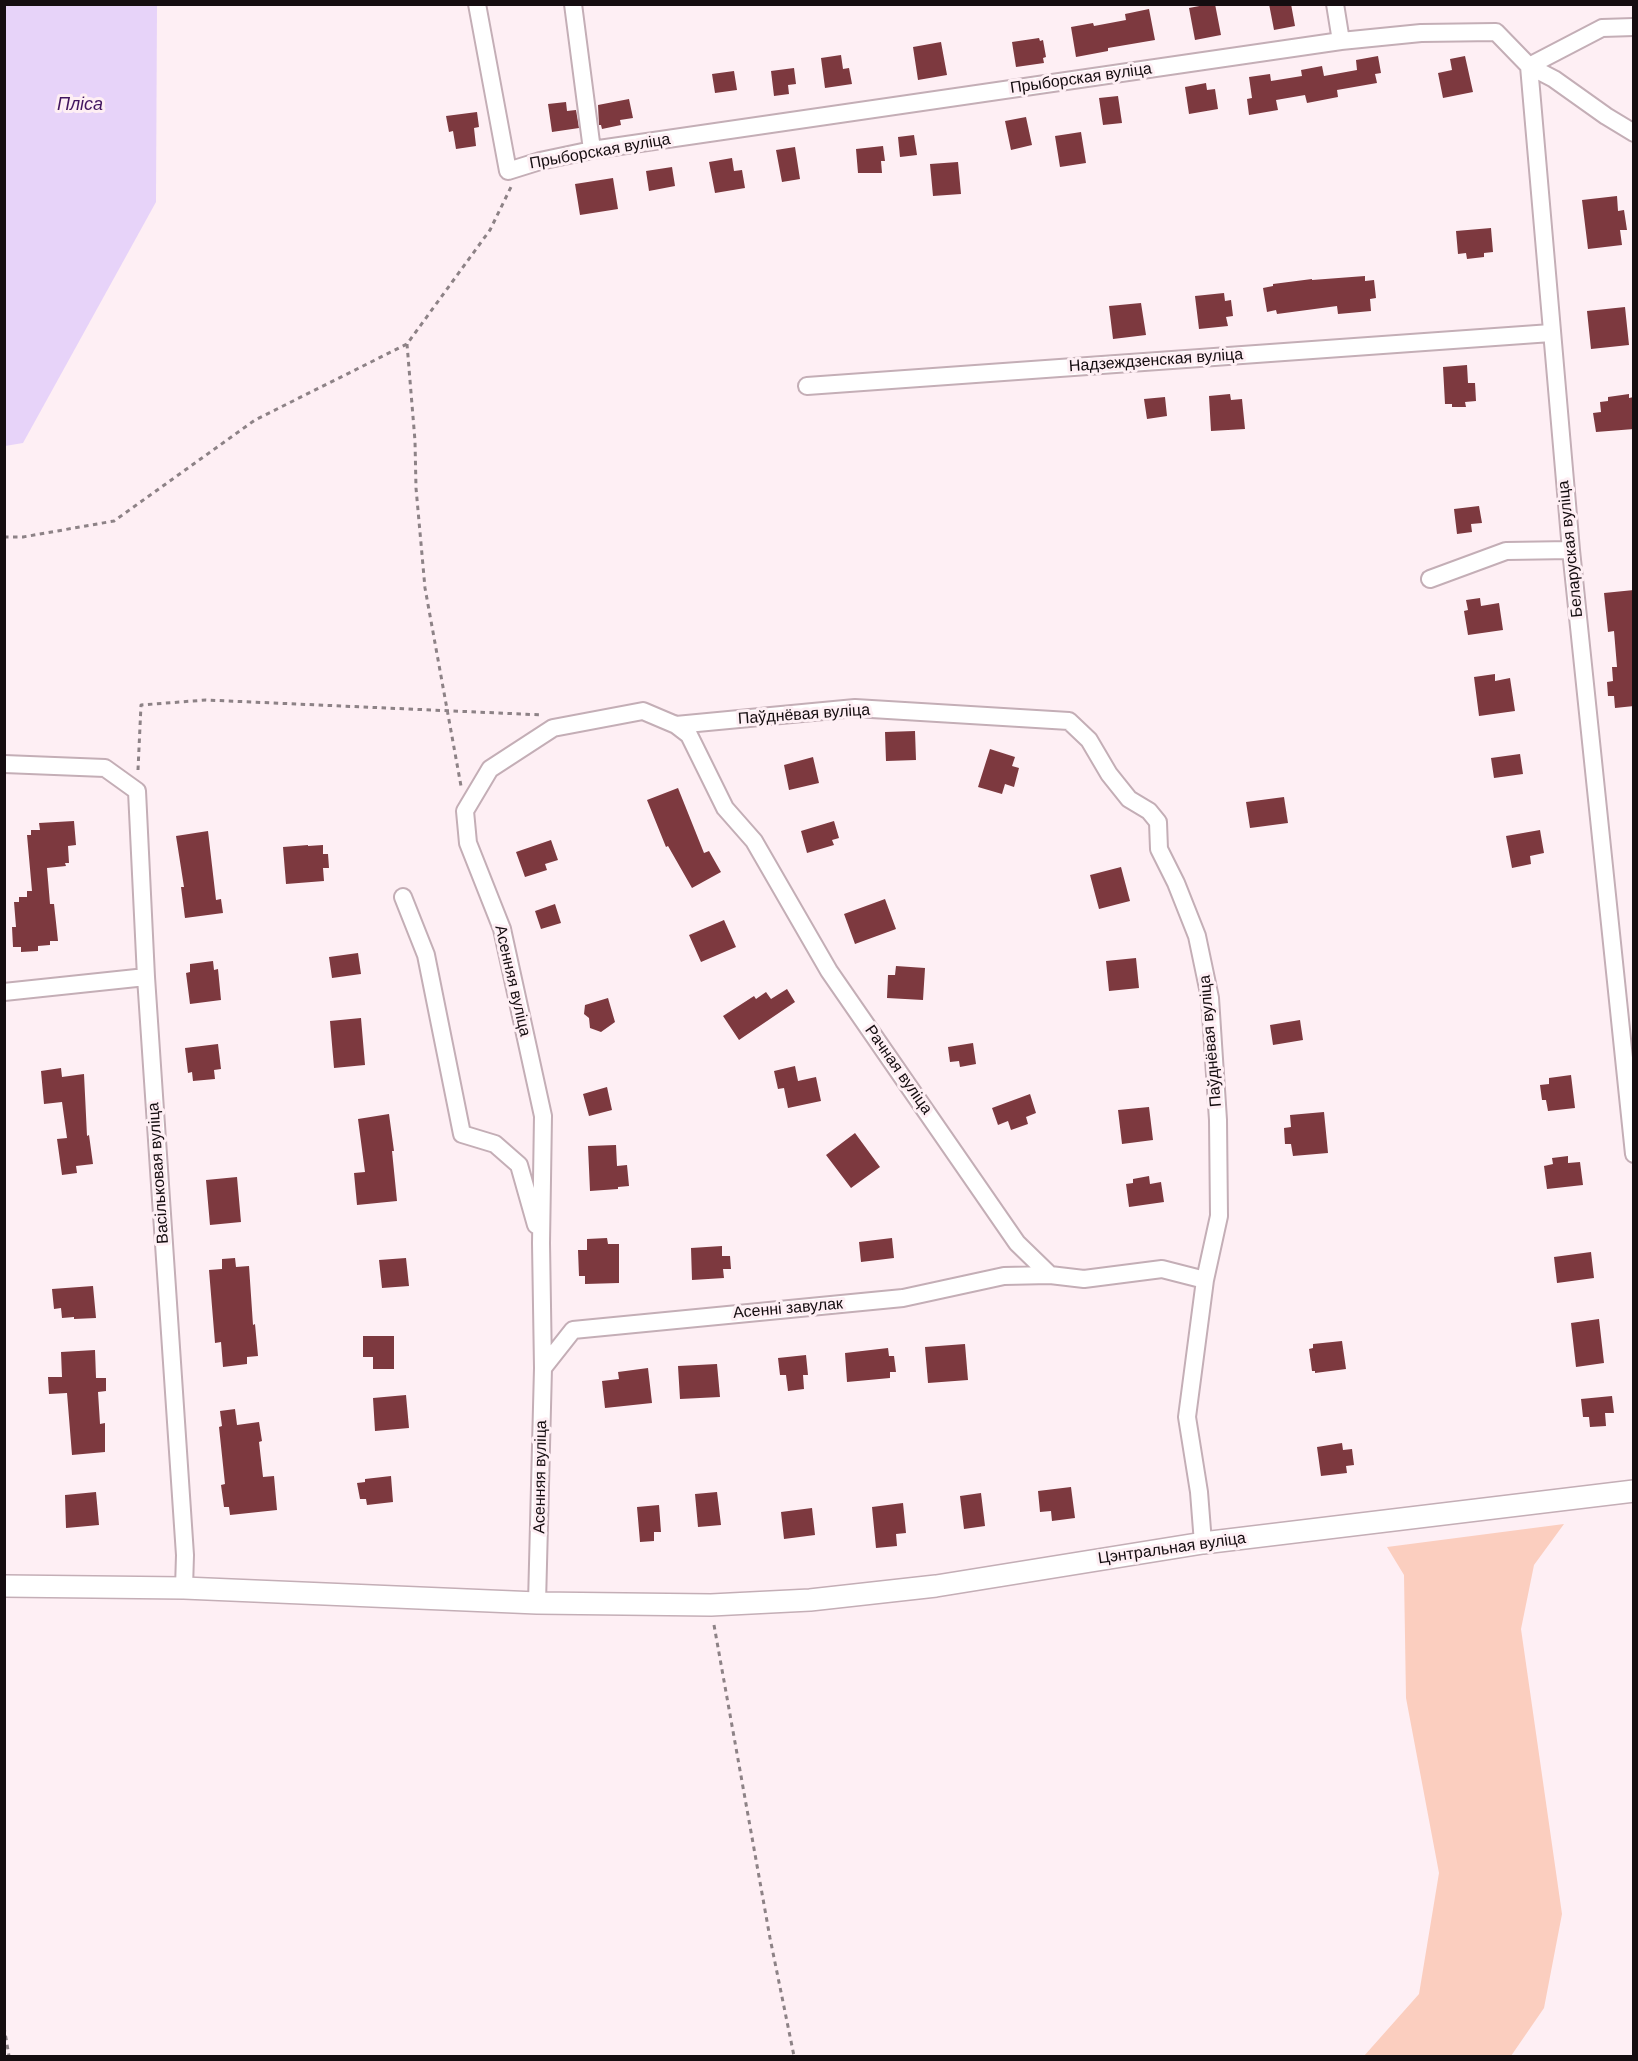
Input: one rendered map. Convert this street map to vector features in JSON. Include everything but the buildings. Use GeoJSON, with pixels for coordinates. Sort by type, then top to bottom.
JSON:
{"type":"FeatureCollection","features":[{"type":"Feature","properties":{"kind":"street"},"geometry":{"type":"LineString","coordinates":[[477,4],[515,169]]}},
{"type":"Feature","properties":{"kind":"street"},"geometry":{"type":"LineString","coordinates":[[573,4],[592,150]]}},
{"type":"Feature","properties":{"kind":"street"},"geometry":{"type":"LineString","coordinates":[[1335,4],[1341,41]]}},
{"type":"Feature","properties":{"kind":"street"},"geometry":{"type":"LineString","coordinates":[[1529,66],[1602,28],[1634,27]]}},
{"type":"Feature","properties":{"kind":"street","name":"Прыборская вуліца"},"geometry":{"type":"LineString","coordinates":[[515,169],[592,150],[1341,41],[1421,33],[1496,32],[1529,66]]}},
{"type":"Feature","properties":{"kind":"street"},"geometry":{"type":"LineString","coordinates":[[1529,66],[1554,79],[1605,116],[1634,133]]}},
{"type":"Feature","properties":{"kind":"street","name":"Беларуская вуліца"},"geometry":{"type":"LineString","coordinates":[[1529,66],[1551,333],[1563,550],[1634,1154]]}},
{"type":"Feature","properties":{"kind":"street","name":"Надзеждзенская вуліца"},"geometry":{"type":"LineString","coordinates":[[807,386],[1551,333]]}},
{"type":"Feature","properties":{"kind":"street"},"geometry":{"type":"LineString","coordinates":[[1430,579],[1506,551],[1563,550]]}},
{"type":"Feature","properties":{"kind":"street","name":"Паўднёвая вуліца"},"geometry":{"type":"LineString","coordinates":[[676,725],[855,708],[1069,721],[1089,740],[1109,774],[1129,799],[1149,811],[1158,822],[1159,849],[1176,883],[1197,936],[1210,998],[1218,1120],[1219,1216],[1205,1280],[1187,1417],[1199,1492],[1203,1543]]}},
{"type":"Feature","properties":{"kind":"street"},"geometry":{"type":"LineString","coordinates":[[465,812],[490,769],[552,722],[643,711],[676,725]]}},
{"type":"Feature","properties":{"kind":"street","name":"Рачная вуліца"},"geometry":{"type":"LineString","coordinates":[[676,725],[689,735],[725,808],[754,841],[829,971],[1017,1243],[1050,1275]]}},
{"type":"Feature","properties":{"kind":"street"},"geometry":{"type":"LineString","coordinates":[[4,764],[105,768],[137,791]]}},
{"type":"Feature","properties":{"kind":"street","name":"Васільковая вуліца"},"geometry":{"type":"LineString","coordinates":[[137,791],[146,976],[185,1555],[184,1588]]}},
{"type":"Feature","properties":{"kind":"street","name":"Асенняя вуліца"},"geometry":{"type":"LineString","coordinates":[[465,812],[468,843],[502,929],[543,1116],[541,1243],[543,1368],[537,1603]]}},
{"type":"Feature","properties":{"kind":"street","name":"Асенняя вуліца"},"geometry":{"type":"LineString","coordinates":[[403,897],[426,956],[462,1134],[495,1144],[519,1165],[541,1243]]}},
{"type":"Feature","properties":{"kind":"street"},"geometry":{"type":"LineString","coordinates":[[4,992],[146,976]]}},
{"type":"Feature","properties":{"kind":"street"},"geometry":{"type":"LineString","coordinates":[[1050,1275],[1084,1279],[1162,1269],[1205,1280]]}},
{"type":"Feature","properties":{"kind":"street","name":"Асенні завулак"},"geometry":{"type":"LineString","coordinates":[[543,1368],[573,1330],[903,1298],[1004,1276],[1050,1275]]}},
{"type":"Feature","properties":{"kind":"street","name":"Цэнтральная вуліца"},"geometry":{"type":"LineString","coordinates":[[4,1586],[184,1588],[537,1603],[711,1605],[810,1600],[936,1586],[1203,1543],[1634,1491]]}},
{"type":"Feature","properties":{"kind":"path"},"geometry":{"type":"LineString","coordinates":[[4,537],[23,537],[114,521],[255,420],[407,344],[490,230],[515,169]]}},
{"type":"Feature","properties":{"kind":"path"},"geometry":{"type":"LineString","coordinates":[[407,344],[425,588],[465,812]]}},
{"type":"Feature","properties":{"kind":"path"},"geometry":{"type":"LineString","coordinates":[[137,791],[141,705],[206,700],[447,711],[552,722]]}},
{"type":"Feature","properties":{"kind":"path"},"geometry":{"type":"LineString","coordinates":[[711,1605],[770,1938],[794,2056]]}},
{"type":"Feature","properties":{"kind":"path"},"geometry":{"type":"LineString","coordinates":[[4,2027],[9,2056]]}},
{"type":"Feature","properties":{"kind":"shaded area"},"geometry":{"type":"Polygon","coordinates":[[[1564,1524],[1534,1565],[1521,1629],[1562,1914],[1544,2008],[1511,2056],[1364,2056],[1419,1994],[1439,1873],[1406,1698],[1404,1575],[1387,1547],[1564,1524]]]}},
{"type":"Feature","properties":{"kind":"water","name":"Пліса"},"geometry":{"type":"Polygon","coordinates":[[[5,4],[157,5],[156,202],[23,443],[5,446],[5,4]]]}}]}
